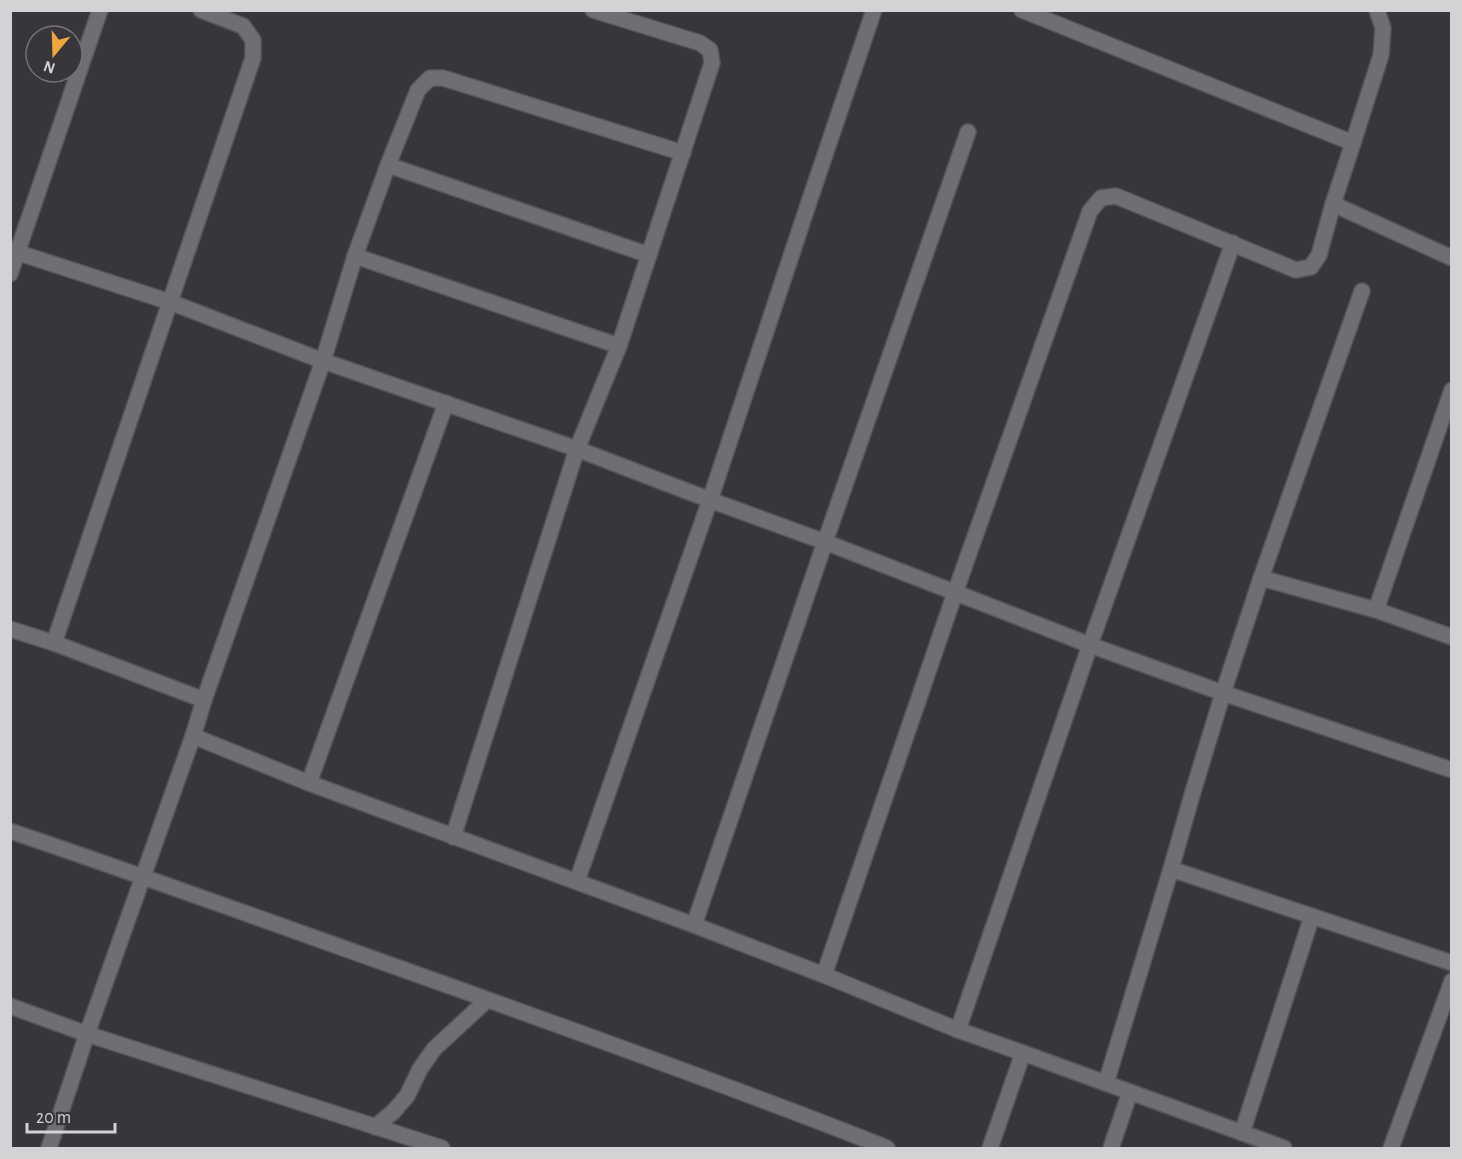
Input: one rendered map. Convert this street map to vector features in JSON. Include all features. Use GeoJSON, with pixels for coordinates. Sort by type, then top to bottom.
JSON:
{"type":"FeatureCollection","features":[{"type":"Feature","properties":{"kind":"street"},"geometry":{"type":"LineString","coordinates":[[10,274],[14,251],[100,10]]}},
{"type":"Feature","properties":{"kind":"street"},"geometry":{"type":"LineString","coordinates":[[54,644],[253,58],[253,40],[243,26],[201,10]]}},
{"type":"Feature","properties":{"kind":"street"},"geometry":{"type":"LineString","coordinates":[[453,837],[577,449],[620,346],[712,63],[710,50],[700,43],[593,10]]}},
{"type":"Feature","properties":{"kind":"street"},"geometry":{"type":"LineString","coordinates":[[577,881],[710,500],[874,10]]}},
{"type":"Feature","properties":{"kind":"street"},"geometry":{"type":"LineString","coordinates":[[1022,10],[1353,144]]}},
{"type":"Feature","properties":{"kind":"street"},"geometry":{"type":"LineString","coordinates":[[824,975],[955,593],[1090,211],[1101,198],[1116,196],[1296,270],[1311,267],[1319,255],[1332,204],[1381,55],[1383,28],[1377,10]]}},
{"type":"Feature","properties":{"kind":"street"},"geometry":{"type":"LineString","coordinates":[[49,1149],[322,361],[355,256],[418,90],[430,78],[443,78],[683,153]]}},
{"type":"Feature","properties":{"kind":"street"},"geometry":{"type":"LineString","coordinates":[[694,925],[968,132]]}},
{"type":"Feature","properties":{"kind":"street"},"geometry":{"type":"LineString","coordinates":[[388,165],[649,255]]}},
{"type":"Feature","properties":{"kind":"street"},"geometry":{"type":"LineString","coordinates":[[1332,204],[1451,255]]}},
{"type":"Feature","properties":{"kind":"street"},"geometry":{"type":"LineString","coordinates":[[958,1030],[1090,645],[1233,243]]}},
{"type":"Feature","properties":{"kind":"street"},"geometry":{"type":"LineString","coordinates":[[14,251],[170,302],[322,361],[577,449],[1090,645],[1223,693],[1452,770]]}},
{"type":"Feature","properties":{"kind":"street"},"geometry":{"type":"LineString","coordinates":[[355,256],[620,346]]}},
{"type":"Feature","properties":{"kind":"street"},"geometry":{"type":"LineString","coordinates":[[1106,1083],[1223,693],[1362,291]]}},
{"type":"Feature","properties":{"kind":"street"},"geometry":{"type":"LineString","coordinates":[[1376,610],[1452,390]]}},
{"type":"Feature","properties":{"kind":"street"},"geometry":{"type":"LineString","coordinates":[[309,783],[446,403]]}},
{"type":"Feature","properties":{"kind":"street"},"geometry":{"type":"LineString","coordinates":[[1261,578],[1376,610],[1452,637]]}},
{"type":"Feature","properties":{"kind":"street"},"geometry":{"type":"LineString","coordinates":[[10,629],[204,700]]}},
{"type":"Feature","properties":{"kind":"street"},"geometry":{"type":"LineString","coordinates":[[193,736],[309,783],[694,925],[958,1030],[1284,1149]]}},
{"type":"Feature","properties":{"kind":"street"},"geometry":{"type":"LineString","coordinates":[[10,831],[143,876],[670,1066],[887,1149]]}},
{"type":"Feature","properties":{"kind":"street"},"geometry":{"type":"LineString","coordinates":[[1171,869],[1452,963]]}},
{"type":"Feature","properties":{"kind":"street"},"geometry":{"type":"LineString","coordinates":[[1242,1133],[1312,916]]}},
{"type":"Feature","properties":{"kind":"street"},"geometry":{"type":"LineString","coordinates":[[1391,1149],[1452,981]]}},
{"type":"Feature","properties":{"kind":"street"},"geometry":{"type":"LineString","coordinates":[[375,1127],[407,1096],[420,1069],[434,1048],[487,1000]]}},
{"type":"Feature","properties":{"kind":"street"},"geometry":{"type":"LineString","coordinates":[[10,1006],[87,1034],[442,1149]]}},
{"type":"Feature","properties":{"kind":"street"},"geometry":{"type":"LineString","coordinates":[[990,1149],[1023,1053]]}},
{"type":"Feature","properties":{"kind":"street"},"geometry":{"type":"LineString","coordinates":[[1111,1149],[1130,1092]]}}]}
